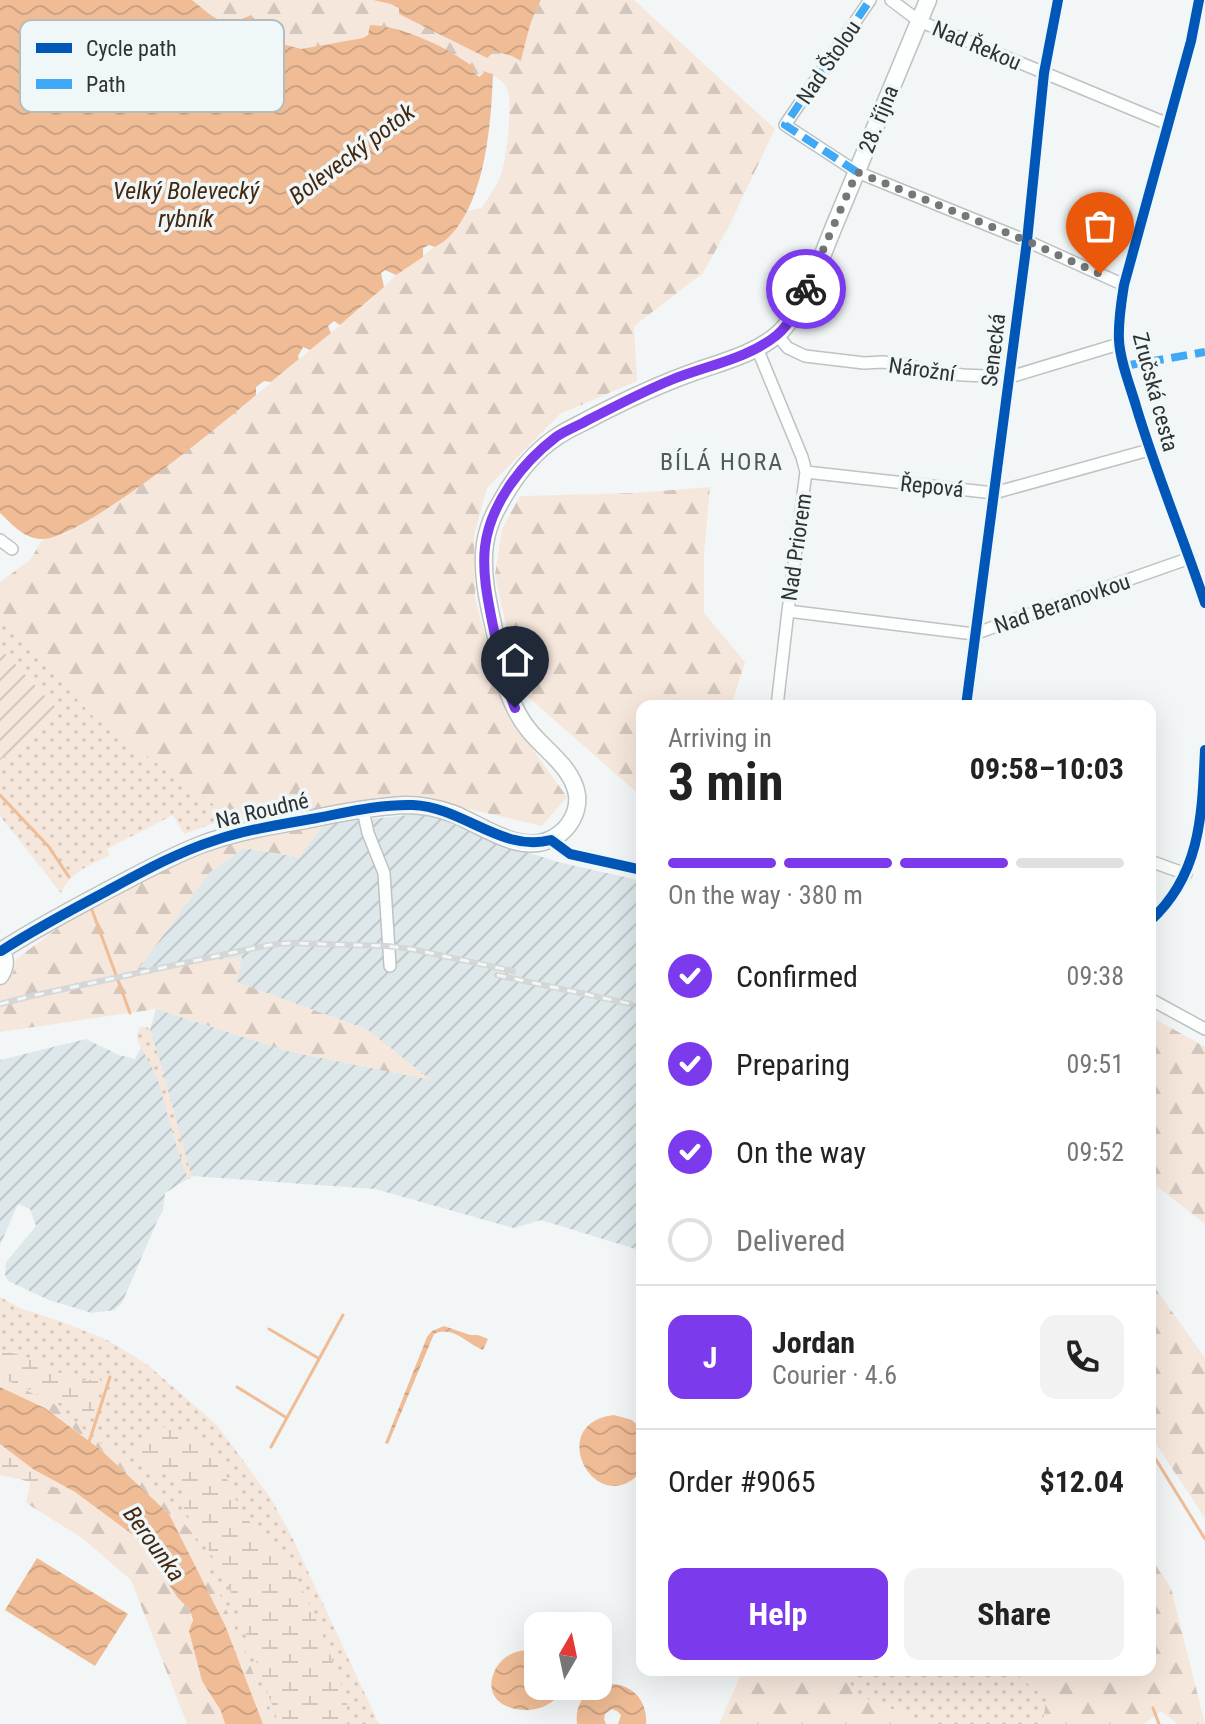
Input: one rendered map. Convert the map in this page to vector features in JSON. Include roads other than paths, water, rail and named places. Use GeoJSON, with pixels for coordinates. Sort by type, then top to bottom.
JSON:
{"type":"FeatureCollection","features":[{"type":"Feature","properties":{"kind":"main road","name":"28. října"},"geometry":{"type":"LineString","coordinates":[[551,840],[572,819],[577,795],[572,780],[529,731],[506,688],[484,564],[489,526],[496,509],[518,475],[536,454],[558,436],[644,391],[757,348],[777,335],[791,319],[857,172],[928,0]]}},
{"type":"Feature","properties":{"kind":"main road","name":"Na Roudné"},"geometry":{"type":"LineString","coordinates":[[0,976],[5,963],[0,950],[141,873],[226,836],[363,810],[425,806],[455,814],[518,841],[538,843],[551,840]]}},
{"type":"Feature","properties":{"kind":"street","name":"Nad Štolou"},"geometry":{"type":"LineString","coordinates":[[857,172],[785,125],[870,0]]}},
{"type":"Feature","properties":{"kind":"street"},"geometry":{"type":"LineString","coordinates":[[891,0],[919,21]]}},
{"type":"Feature","properties":{"kind":"street","name":"Senecká"},"geometry":{"type":"LineString","coordinates":[[967,700],[1027,241],[1044,73],[1058,0]]}},
{"type":"Feature","properties":{"kind":"street","name":"Zručská cesta"},"geometry":{"type":"LineString","coordinates":[[1199,0],[1191,41],[1124,285],[1119,344],[1149,450],[1205,603]]}},
{"type":"Feature","properties":{"kind":"street","name":"Nad Řekou"},"geometry":{"type":"LineString","coordinates":[[919,21],[1168,124]]}},
{"type":"Feature","properties":{"kind":"street"},"geometry":{"type":"LineString","coordinates":[[857,172],[1027,241],[1124,285]]}},
{"type":"Feature","properties":{"kind":"street","name":"Nárožní"},"geometry":{"type":"LineString","coordinates":[[777,335],[788,348],[805,356],[908,365],[951,374],[1010,377],[1119,344]]}},
{"type":"Feature","properties":{"kind":"street","name":"Nad Priorem"},"geometry":{"type":"LineString","coordinates":[[757,348],[806,472],[778,700]]}},
{"type":"Feature","properties":{"kind":"street","name":"Řepová"},"geometry":{"type":"LineString","coordinates":[[806,472],[994,493],[1149,450]]}},
{"type":"Feature","properties":{"kind":"street"},"geometry":{"type":"LineString","coordinates":[[0,540],[12,549]]}},
{"type":"Feature","properties":{"kind":"street","name":"Nad Beranovkou"},"geometry":{"type":"LineString","coordinates":[[788,611],[974,634],[1190,558]]}},
{"type":"Feature","properties":{"kind":"street"},"geometry":{"type":"LineString","coordinates":[[1156,915],[1171,899],[1186,874],[1195,848],[1204,797],[1205,750]]}},
{"type":"Feature","properties":{"kind":"street"},"geometry":{"type":"LineString","coordinates":[[363,810],[368,833],[384,873],[390,966]]}},
{"type":"Feature","properties":{"kind":"street"},"geometry":{"type":"LineString","coordinates":[[551,840],[570,854],[636,869]]}},
{"type":"Feature","properties":{"kind":"street"},"geometry":{"type":"LineString","coordinates":[[1156,863],[1186,874]]}},
{"type":"Feature","properties":{"kind":"street"},"geometry":{"type":"LineString","coordinates":[[1156,1002],[1205,1029]]}},
{"type":"Feature","properties":{"kind":"water","name":"Velký Bolevecký rybník"},"geometry":{"type":"Polygon","coordinates":[[[0,0],[192,0],[219,20],[20,20],[20,112],[284,112],[284,44],[301,49],[363,38],[368,35],[370,25],[397,29],[439,46],[475,68],[473,71],[479,77],[484,73],[482,71],[493,74],[488,137],[479,181],[472,202],[450,236],[435,247],[429,245],[423,248],[423,257],[396,275],[385,270],[381,273],[384,287],[340,325],[334,321],[328,326],[331,333],[310,350],[303,347],[299,359],[271,382],[264,381],[256,387],[256,395],[213,430],[150,479],[86,522],[60,535],[41,539],[23,533],[0,513],[0,0]]]}},
{"type":"Feature","properties":{"kind":"water"},"geometry":{"type":"Polygon","coordinates":[[[373,0],[541,0],[531,22],[521,61],[495,51],[487,58],[399,14],[399,8],[373,0]]]}},
{"type":"Feature","properties":{"kind":"water","name":"Velký Bolevecký rybník"},"geometry":{"type":"Polygon","coordinates":[[[251,15],[256,20],[236,20],[241,19],[251,15]]]}},
{"type":"Feature","properties":{"kind":"water"},"geometry":{"type":"Polygon","coordinates":[[[444,1326],[488,1339],[483,1350],[454,1334],[434,1334],[388,1444],[385,1443],[427,1337],[444,1326]]]}},
{"type":"Feature","properties":{"kind":"water","name":"Berounka"},"geometry":{"type":"Polygon","coordinates":[[[0,1387],[45,1408],[101,1450],[169,1514],[225,1625],[263,1724],[225,1724],[221,1711],[202,1681],[189,1631],[193,1620],[190,1610],[166,1580],[164,1558],[75,1492],[33,1469],[0,1444],[0,1387]]]}},
{"type":"Feature","properties":{"kind":"water"},"geometry":{"type":"Polygon","coordinates":[[[614,1415],[636,1424],[636,1476],[625,1484],[608,1485],[594,1478],[584,1466],[580,1450],[582,1434],[593,1422],[614,1415]]]}},
{"type":"Feature","properties":{"kind":"water"},"geometry":{"type":"Polygon","coordinates":[[[37,1558],[128,1614],[95,1666],[5,1610],[37,1558]]]}},
{"type":"Feature","properties":{"kind":"water"},"geometry":{"type":"Polygon","coordinates":[[[524,1651],[524,1700],[553,1700],[545,1706],[531,1710],[517,1709],[504,1705],[495,1696],[491,1684],[496,1668],[513,1653],[524,1651]]]}},
{"type":"Feature","properties":{"kind":"water"},"geometry":{"type":"Polygon","coordinates":[[[612,1684],[622,1686],[640,1700],[646,1724],[618,1724],[621,1715],[612,1709],[605,1714],[606,1724],[577,1724],[582,1700],[612,1700],[612,1684]]]}},
{"type":"Feature","properties":{"kind":"waterway","name":"Bolevecký potok"},"geometry":{"type":"LineString","coordinates":[[0,795],[49,847],[69,877]]}},
{"type":"Feature","properties":{"kind":"waterway","name":"Bolevecký potok"},"geometry":{"type":"LineString","coordinates":[[92,910],[130,1013]]}},
{"type":"Feature","properties":{"kind":"waterway"},"geometry":{"type":"LineString","coordinates":[[271,1447],[343,1315]]}},
{"type":"Feature","properties":{"kind":"waterway"},"geometry":{"type":"LineString","coordinates":[[269,1329],[318,1358]]}},
{"type":"Feature","properties":{"kind":"waterway","name":"Bolevecký potok"},"geometry":{"type":"LineString","coordinates":[[89,1442],[110,1377]]}},
{"type":"Feature","properties":{"kind":"waterway"},"geometry":{"type":"LineString","coordinates":[[237,1387],[287,1418]]}},
{"type":"Feature","properties":{"kind":"waterway"},"geometry":{"type":"LineString","coordinates":[[1156,1460],[1205,1539]]}},
{"type":"Feature","properties":{"kind":"waterway"},"geometry":{"type":"LineString","coordinates":[[1153,1708],[1159,1724]]}},
{"type":"Feature","properties":{"kind":"railway"},"geometry":{"type":"LineString","coordinates":[[0,1004],[240,951],[290,943],[411,949],[513,971]]}},
{"type":"Feature","properties":{"kind":"railway"},"geometry":{"type":"LineString","coordinates":[[497,975],[631,1004]]}},
{"type":"Feature","properties":{"kind":"district","name":"BÍLÁ HORA"},"geometry":{"type":"Point","coordinates":[722,462]}}]}
